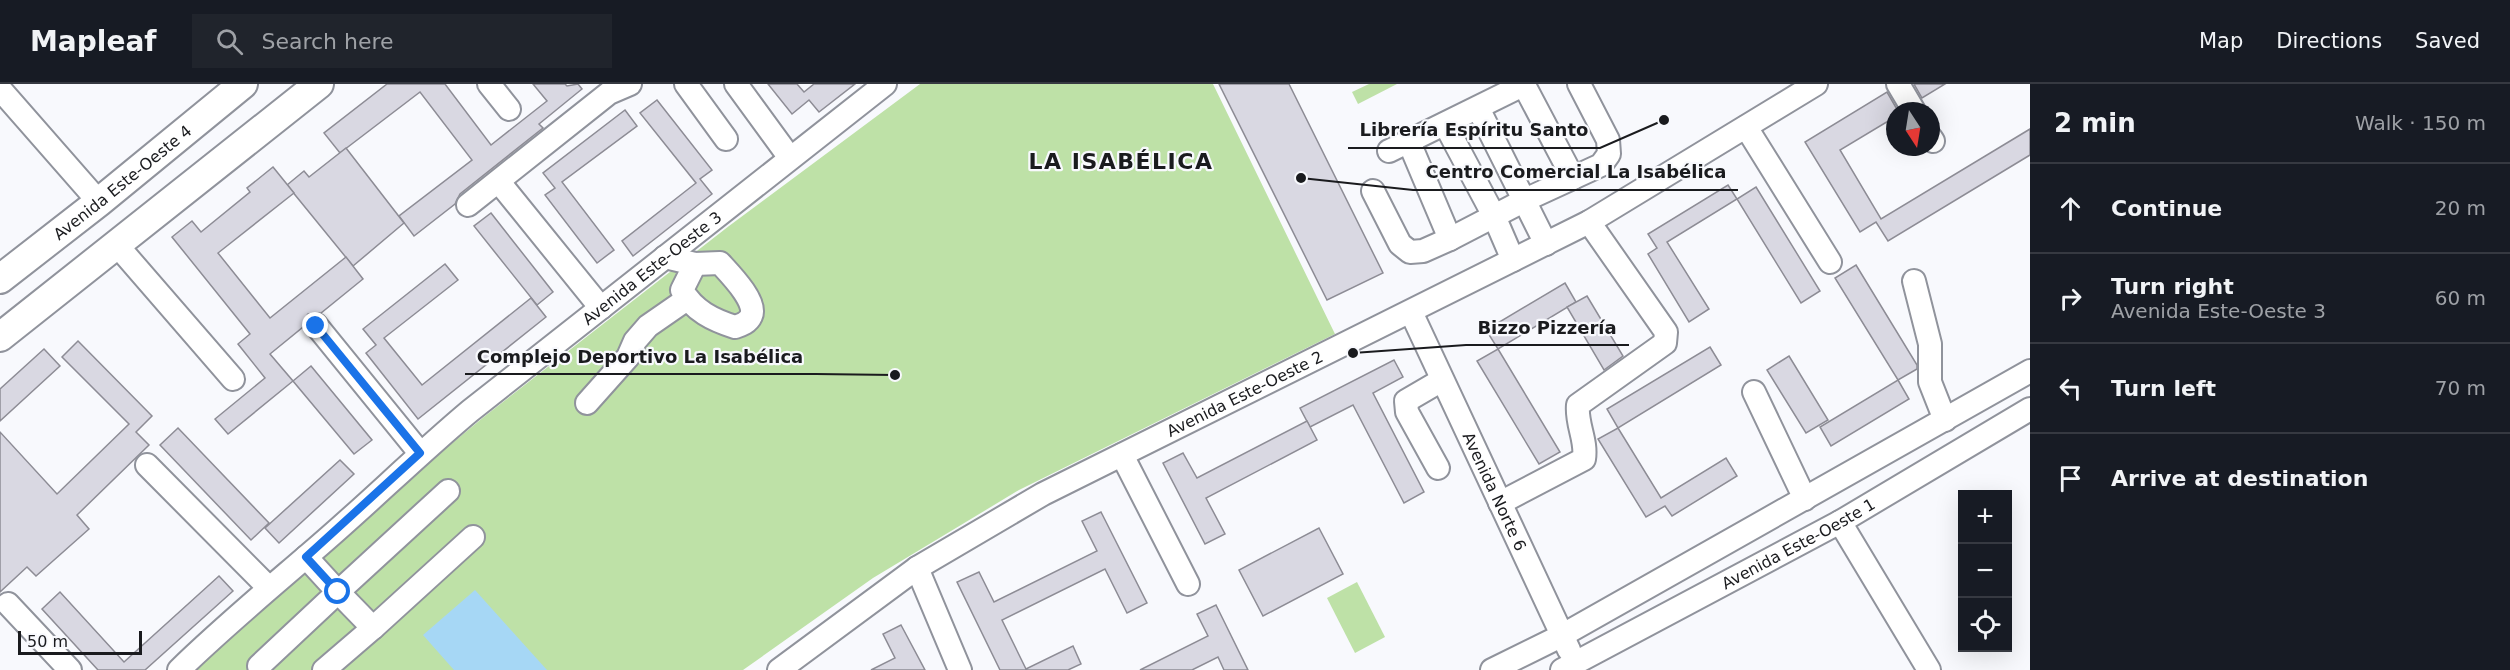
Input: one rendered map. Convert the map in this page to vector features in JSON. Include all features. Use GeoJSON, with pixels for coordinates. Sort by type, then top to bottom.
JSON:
{"type":"FeatureCollection","features":[{"type":"Feature","properties":{"kind":"main road","name":"Avenida Este-Oeste 4"},"geometry":{"type":"LineString","coordinates":[[0,279],[99,202],[243,84]]}},
{"type":"Feature","properties":{"kind":"main road"},"geometry":{"type":"LineString","coordinates":[[0,338],[319,84]]}},
{"type":"Feature","properties":{"kind":"street"},"geometry":{"type":"LineString","coordinates":[[489,84],[509,109]]}},
{"type":"Feature","properties":{"kind":"street"},"geometry":{"type":"LineString","coordinates":[[468,204],[499,182],[609,93],[630,84]]}},
{"type":"Feature","properties":{"kind":"street"},"geometry":{"type":"LineString","coordinates":[[686,84],[726,139]]}},
{"type":"Feature","properties":{"kind":"street"},"geometry":{"type":"LineString","coordinates":[[736,84],[790,158]]}},
{"type":"Feature","properties":{"kind":"street","name":"Avenida Este-Oeste 3"},"geometry":{"type":"LineString","coordinates":[[179,670],[268,587],[306,557],[420,453],[665,256],[885,84]]}},
{"type":"Feature","properties":{"kind":"street"},"geometry":{"type":"LineString","coordinates":[[1450,239],[1399,147],[1524,84],[1574,178]]}},
{"type":"Feature","properties":{"kind":"street"},"geometry":{"type":"LineString","coordinates":[[1374,191],[1400,244],[1410,252],[1424,251],[1601,165],[1609,154],[1608,140],[1579,84]]}},
{"type":"Feature","properties":{"kind":"street","name":"Avenida Este-Oeste 2"},"geometry":{"type":"LineString","coordinates":[[779,670],[916,568],[1043,494],[1589,222],[1816,84]]}},
{"type":"Feature","properties":{"kind":"street"},"geometry":{"type":"LineString","coordinates":[[1898,84],[1909,102]]}},
{"type":"Feature","properties":{"kind":"street"},"geometry":{"type":"LineString","coordinates":[[0,89],[99,202]]}},
{"type":"Feature","properties":{"kind":"street"},"geometry":{"type":"LineString","coordinates":[[1478,108],[1546,244]]}},
{"type":"Feature","properties":{"kind":"street"},"geometry":{"type":"LineString","coordinates":[[1445,124],[1494,216],[1513,260]]}},
{"type":"Feature","properties":{"kind":"street"},"geometry":{"type":"LineString","coordinates":[[1746,127],[1830,262]]}},
{"type":"Feature","properties":{"kind":"street"},"geometry":{"type":"LineString","coordinates":[[499,182],[601,308]]}},
{"type":"Feature","properties":{"kind":"street"},"geometry":{"type":"LineString","coordinates":[[1500,503],[1584,459],[1586,449],[1577,414],[1578,405],[1665,343],[1666,332],[1589,222]]}},
{"type":"Feature","properties":{"kind":"street"},"geometry":{"type":"LineString","coordinates":[[116,244],[233,379]]}},
{"type":"Feature","properties":{"kind":"street"},"geometry":{"type":"LineString","coordinates":[[665,256],[695,264],[720,263],[744,292],[752,306],[753,315],[747,322],[735,327],[710,319],[687,299],[682,290],[695,264]]}},
{"type":"Feature","properties":{"kind":"street"},"geometry":{"type":"LineString","coordinates":[[1914,281],[1930,344],[1930,382],[1945,420]]}},
{"type":"Feature","properties":{"kind":"street"},"geometry":{"type":"LineString","coordinates":[[587,403],[628,357],[634,341],[648,326],[687,299]]}},
{"type":"Feature","properties":{"kind":"street","name":"Avenida Norte 6"},"geometry":{"type":"LineString","coordinates":[[1411,312],[1562,636],[1573,668]]}},
{"type":"Feature","properties":{"kind":"street"},"geometry":{"type":"LineString","coordinates":[[316,326],[420,453]]}},
{"type":"Feature","properties":{"kind":"street"},"geometry":{"type":"LineString","coordinates":[[1492,670],[1562,636],[2030,371]]}},
{"type":"Feature","properties":{"kind":"street"},"geometry":{"type":"LineString","coordinates":[[1438,468],[1407,412],[1406,401],[1442,380]]}},
{"type":"Feature","properties":{"kind":"street"},"geometry":{"type":"LineString","coordinates":[[1754,392],[1805,499]]}},
{"type":"Feature","properties":{"kind":"street","name":"Avenida Este-Oeste 1"},"geometry":{"type":"LineString","coordinates":[[1573,668],[1840,522],[2030,409]]}},
{"type":"Feature","properties":{"kind":"street"},"geometry":{"type":"LineString","coordinates":[[1122,454],[1188,584]]}},
{"type":"Feature","properties":{"kind":"street"},"geometry":{"type":"LineString","coordinates":[[147,465],[268,587]]}},
{"type":"Feature","properties":{"kind":"street"},"geometry":{"type":"LineString","coordinates":[[259,666],[448,491]]}},
{"type":"Feature","properties":{"kind":"street"},"geometry":{"type":"LineString","coordinates":[[1840,522],[1929,670]]}},
{"type":"Feature","properties":{"kind":"street"},"geometry":{"type":"LineString","coordinates":[[324,670],[473,537]]}},
{"type":"Feature","properties":{"kind":"street"},"geometry":{"type":"LineString","coordinates":[[306,557],[373,628]]}},
{"type":"Feature","properties":{"kind":"street"},"geometry":{"type":"LineString","coordinates":[[916,568],[960,670]]}},
{"type":"Feature","properties":{"kind":"street"},"geometry":{"type":"LineString","coordinates":[[8,604],[70,670]]}},
{"type":"Feature","properties":{"kind":"green space"},"geometry":{"type":"Polygon","coordinates":[[[920,84],[1213,84],[1335,334],[1019,490],[873,578],[743,670],[178,670],[485,416],[729,226],[920,84]]]}},
{"type":"Feature","properties":{"kind":"green space"},"geometry":{"type":"Polygon","coordinates":[[[1369,84],[1397,84],[1358,104],[1352,92],[1369,84]]]}},
{"type":"Feature","properties":{"kind":"green space"},"geometry":{"type":"Polygon","coordinates":[[[1357,582],[1385,637],[1355,653],[1327,598],[1357,582]]]}},
{"type":"Feature","properties":{"kind":"water"},"geometry":{"type":"Polygon","coordinates":[[[475,590],[547,670],[454,670],[423,635],[475,590]]]}},
{"type":"Feature","properties":{"kind":"building"},"geometry":{"type":"Polygon","coordinates":[[[387,84],[445,84],[491,145],[547,101],[533,84],[565,84],[567,86],[578,84],[582,89],[539,124],[543,128],[460,194],[455,204],[414,236],[399,216],[472,160],[420,92],[340,153],[324,133],[387,84]]]}},
{"type":"Feature","properties":{"kind":"building"},"geometry":{"type":"Polygon","coordinates":[[[768,84],[797,84],[804,92],[814,84],[855,84],[819,112],[809,100],[792,114],[768,84]]]}},
{"type":"Feature","properties":{"kind":"building"},"geometry":{"type":"Polygon","coordinates":[[[1219,84],[1289,84],[1383,273],[1327,300],[1219,84]]]}},
{"type":"Feature","properties":{"kind":"building"},"geometry":{"type":"Polygon","coordinates":[[[1914,84],[1945,84],[1922,98],[1914,84]]]}},
{"type":"Feature","properties":{"kind":"building"},"geometry":{"type":"Polygon","coordinates":[[[1887,92],[1893,102],[1886,102],[1886,122],[1840,150],[1881,219],[2030,129],[2030,155],[1888,241],[1876,222],[1860,232],[1805,142],[1887,92]]]}},
{"type":"Feature","properties":{"kind":"building"},"geometry":{"type":"Polygon","coordinates":[[[657,100],[712,170],[700,179],[712,194],[633,256],[622,241],[696,183],[640,113],[657,100]]]}},
{"type":"Feature","properties":{"kind":"building"},"geometry":{"type":"Polygon","coordinates":[[[625,110],[637,126],[562,182],[614,250],[597,263],[545,195],[555,188],[543,173],[625,110]]]}},
{"type":"Feature","properties":{"kind":"building"},"geometry":{"type":"Polygon","coordinates":[[[346,148],[404,223],[353,266],[287,185],[304,171],[309,177],[346,148]]]}},
{"type":"Feature","properties":{"kind":"building"},"geometry":{"type":"Polygon","coordinates":[[[273,167],[294,193],[218,253],[270,318],[346,257],[363,279],[321,313],[308,314],[303,327],[270,354],[293,381],[228,434],[215,419],[265,378],[238,344],[250,334],[172,237],[192,221],[201,232],[250,192],[247,188],[273,167]]]}},
{"type":"Feature","properties":{"kind":"building"},"geometry":{"type":"Polygon","coordinates":[[[1728,185],[1737,199],[1667,242],[1709,309],[1689,322],[1648,254],[1657,248],[1648,234],[1728,185]]]}},
{"type":"Feature","properties":{"kind":"building"},"geometry":{"type":"Polygon","coordinates":[[[1756,187],[1820,291],[1801,303],[1737,199],[1756,187]]]}},
{"type":"Feature","properties":{"kind":"building"},"geometry":{"type":"Polygon","coordinates":[[[491,213],[553,292],[537,305],[474,226],[491,213]]]}},
{"type":"Feature","properties":{"kind":"building"},"geometry":{"type":"Polygon","coordinates":[[[445,264],[458,280],[384,338],[422,385],[531,298],[546,317],[418,419],[366,353],[376,345],[363,329],[445,264]]]}},
{"type":"Feature","properties":{"kind":"building"},"geometry":{"type":"Polygon","coordinates":[[[1856,265],[1917,365],[1917,369],[1898,380],[1835,278],[1856,265]]]}},
{"type":"Feature","properties":{"kind":"building"},"geometry":{"type":"Polygon","coordinates":[[[1565,283],[1576,302],[1498,349],[1486,330],[1565,283]]]}},
{"type":"Feature","properties":{"kind":"building"},"geometry":{"type":"Polygon","coordinates":[[[1587,296],[1623,356],[1604,370],[1567,307],[1587,296]]]}},
{"type":"Feature","properties":{"kind":"building"},"geometry":{"type":"Polygon","coordinates":[[[78,341],[152,416],[136,432],[149,445],[77,515],[89,529],[36,576],[27,567],[0,592],[0,432],[57,494],[129,424],[62,357],[78,341]]]}},
{"type":"Feature","properties":{"kind":"building"},"geometry":{"type":"Polygon","coordinates":[[[1710,347],[1721,365],[1618,428],[1607,409],[1710,347]]]}},
{"type":"Feature","properties":{"kind":"building"},"geometry":{"type":"Polygon","coordinates":[[[44,349],[60,366],[0,421],[0,389],[44,349]]]}},
{"type":"Feature","properties":{"kind":"building"},"geometry":{"type":"Polygon","coordinates":[[[1498,349],[1560,452],[1539,464],[1477,361],[1498,349]]]}},
{"type":"Feature","properties":{"kind":"building"},"geometry":{"type":"Polygon","coordinates":[[[1789,356],[1828,420],[1806,433],[1767,370],[1789,356]]]}},
{"type":"Feature","properties":{"kind":"building"},"geometry":{"type":"Polygon","coordinates":[[[1394,360],[1403,377],[1373,393],[1424,492],[1404,503],[1353,405],[1310,427],[1300,408],[1394,360]]]}},
{"type":"Feature","properties":{"kind":"building"},"geometry":{"type":"Polygon","coordinates":[[[311,366],[372,440],[354,454],[293,381],[311,366]]]}},
{"type":"Feature","properties":{"kind":"building"},"geometry":{"type":"Polygon","coordinates":[[[1898,380],[1909,399],[1831,446],[1820,427],[1898,380]]]}},
{"type":"Feature","properties":{"kind":"building"},"geometry":{"type":"Polygon","coordinates":[[[1307,421],[1317,440],[1206,498],[1225,534],[1205,544],[1163,463],[1183,453],[1197,478],[1307,421]]]}},
{"type":"Feature","properties":{"kind":"building"},"geometry":{"type":"Polygon","coordinates":[[[178,428],[269,523],[251,540],[160,445],[178,428]]]}},
{"type":"Feature","properties":{"kind":"building"},"geometry":{"type":"Polygon","coordinates":[[[1618,428],[1661,498],[1726,458],[1737,476],[1672,516],[1665,506],[1646,517],[1598,439],[1618,428]]]}},
{"type":"Feature","properties":{"kind":"building"},"geometry":{"type":"Polygon","coordinates":[[[340,460],[354,474],[279,543],[265,528],[340,460]]]}},
{"type":"Feature","properties":{"kind":"building"},"geometry":{"type":"Polygon","coordinates":[[[1101,512],[1147,603],[1127,613],[1105,569],[1002,620],[1026,669],[1073,646],[1081,664],[1068,670],[1000,670],[957,582],[979,572],[994,602],[1097,551],[1082,521],[1101,512]]]}},
{"type":"Feature","properties":{"kind":"building"},"geometry":{"type":"Polygon","coordinates":[[[1319,528],[1343,574],[1263,616],[1239,570],[1319,528]]]}},
{"type":"Feature","properties":{"kind":"building"},"geometry":{"type":"Polygon","coordinates":[[[219,576],[233,591],[145,670],[98,670],[42,609],[60,592],[124,662],[219,576]]]}},
{"type":"Feature","properties":{"kind":"building"},"geometry":{"type":"Polygon","coordinates":[[[1216,605],[1248,670],[1224,670],[1218,657],[1192,670],[1140,670],[1208,636],[1197,614],[1216,605]]]}},
{"type":"Feature","properties":{"kind":"building"},"geometry":{"type":"Polygon","coordinates":[[[901,625],[925,670],[871,670],[895,658],[883,634],[901,625]]]}},
{"type":"Feature","properties":{"kind":"place","name":"Librería Espíritu Santo"},"geometry":{"type":"Point","coordinates":[1664,120]}},
{"type":"Feature","properties":{"kind":"place","name":"Centro Comercial La Isabélica"},"geometry":{"type":"Point","coordinates":[1301,178]}},
{"type":"Feature","properties":{"kind":"place","name":"Bizzo Pizzería"},"geometry":{"type":"Point","coordinates":[1353,353]}},
{"type":"Feature","properties":{"kind":"place","name":"Complejo Deportivo La Isabélica"},"geometry":{"type":"Point","coordinates":[895,375]}},
{"type":"Feature","properties":{"kind":"district","name":"LA ISABÉLICA"},"geometry":{"type":"Point","coordinates":[1121,161]}},
{"type":"Feature","properties":{"kind":"route"},"geometry":{"type":"LineString","coordinates":[[316,326],[420,453],[306,557],[338,592]]}}]}
